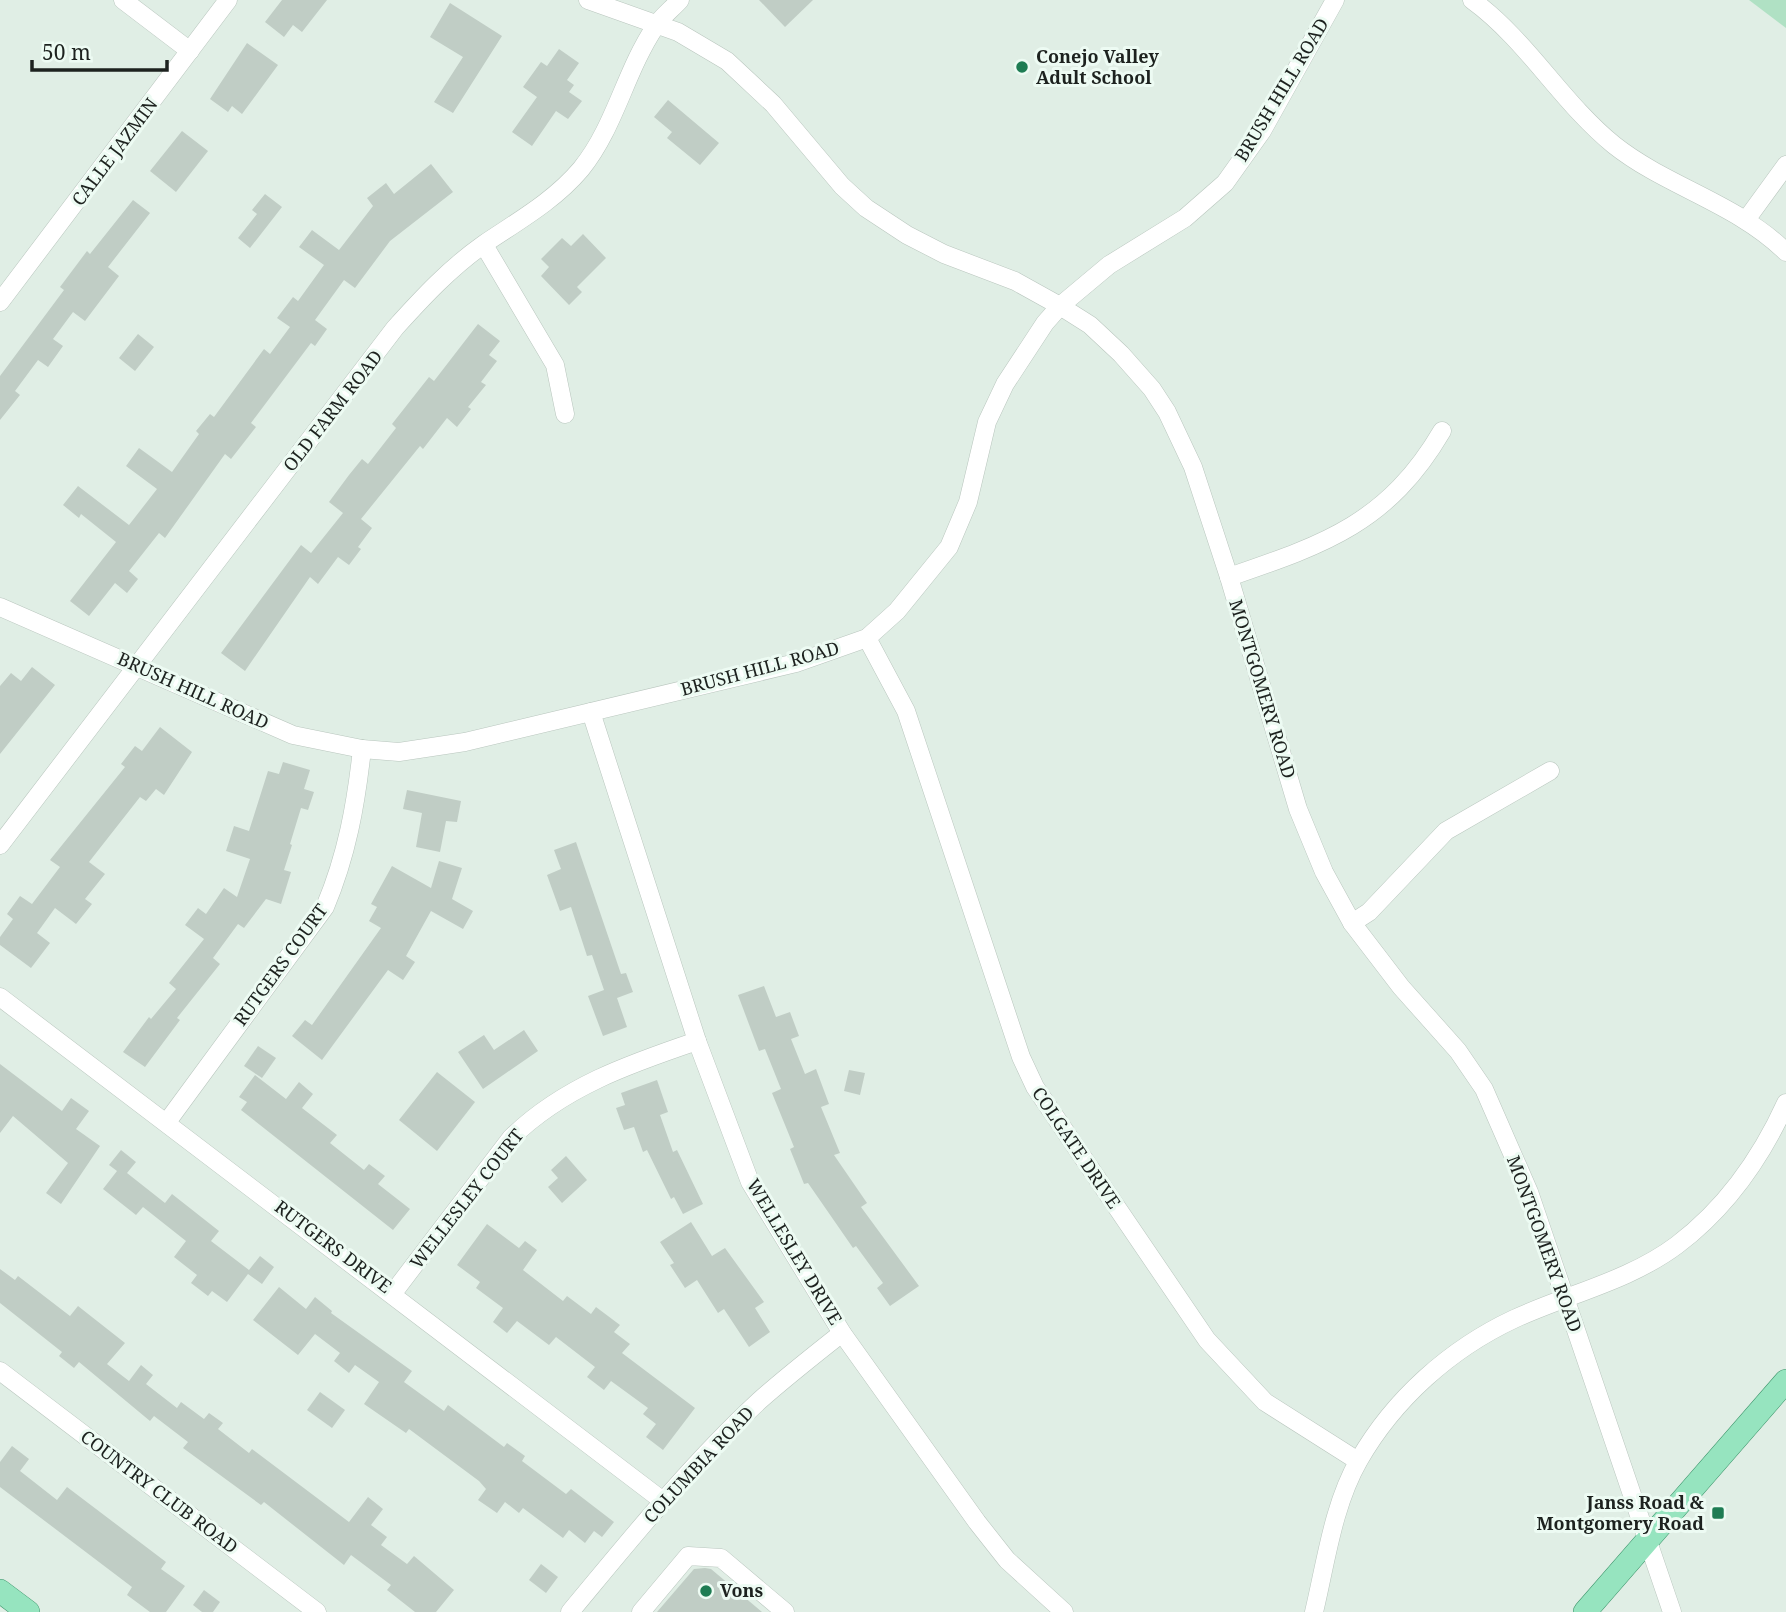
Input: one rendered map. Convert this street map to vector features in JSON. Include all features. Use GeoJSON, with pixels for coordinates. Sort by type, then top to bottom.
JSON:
{"type":"FeatureCollection","features":[{"type":"Feature","properties":{"kind":"main road"},"geometry":{"type":"LineString","coordinates":[[1586,1612],[1786,1381]]}},
{"type":"Feature","properties":{"kind":"main road"},"geometry":{"type":"LineString","coordinates":[[0,1591],[28,1612]]}},
{"type":"Feature","properties":{"kind":"street"},"geometry":{"type":"LineString","coordinates":[[123,0],[190,51]]}},
{"type":"Feature","properties":{"kind":"street","name":"CALLE JAZMIN"},"geometry":{"type":"LineString","coordinates":[[0,302],[228,0]]}},
{"type":"Feature","properties":{"kind":"street","name":"MONTGOMERY ROAD"},"geometry":{"type":"LineString","coordinates":[[587,0],[678,32],[727,61],[750,79],[842,186],[866,208],[907,235],[944,254],[1015,281],[1090,326],[1121,354],[1167,412],[1192,467],[1229,577],[1298,809],[1324,872],[1352,923],[1401,987],[1458,1051],[1484,1089],[1529,1192],[1650,1538],[1672,1612]]}},
{"type":"Feature","properties":{"kind":"street","name":"OLD FARM ROAD"},"geometry":{"type":"LineString","coordinates":[[0,845],[395,328],[441,278],[533,212],[565,187],[582,168],[612,119],[656,25],[680,0]]}},
{"type":"Feature","properties":{"kind":"street","name":"BRUSH HILL ROAD"},"geometry":{"type":"LineString","coordinates":[[0,607],[293,735],[362,749],[399,752],[427,750],[825,655],[867,638],[897,611],[949,547],[968,502],[987,422],[1005,384],[1060,306],[1108,265],[1185,218],[1224,183],[1262,131],[1335,0]]}},
{"type":"Feature","properties":{"kind":"street"},"geometry":{"type":"LineString","coordinates":[[1472,0],[1508,31],[1578,113],[1615,146],[1648,169],[1707,197],[1746,220],[1786,252]]}},
{"type":"Feature","properties":{"kind":"street"},"geometry":{"type":"LineString","coordinates":[[1746,220],[1786,165]]}},
{"type":"Feature","properties":{"kind":"street"},"geometry":{"type":"LineString","coordinates":[[484,245],[555,365],[565,414]]}},
{"type":"Feature","properties":{"kind":"street"},"geometry":{"type":"LineString","coordinates":[[1229,577],[1329,541],[1360,522],[1384,504],[1422,464],[1442,431]]}},
{"type":"Feature","properties":{"kind":"street","name":"COLGATE DRIVE"},"geometry":{"type":"LineString","coordinates":[[867,638],[906,711],[1021,1057],[1035,1087],[1207,1340],[1236,1375],[1265,1402],[1359,1461]]}},
{"type":"Feature","properties":{"kind":"street","name":"WELLESLEY DRIVE"},"geometry":{"type":"LineString","coordinates":[[591,712],[697,1041],[751,1182],[842,1333],[977,1522],[1007,1560],[1064,1612]]}},
{"type":"Feature","properties":{"kind":"street","name":"RUTGERS COURT"},"geometry":{"type":"LineString","coordinates":[[167,1122],[325,906],[340,873],[349,837],[362,749]]}},
{"type":"Feature","properties":{"kind":"street"},"geometry":{"type":"LineString","coordinates":[[1352,923],[1369,912],[1446,831],[1550,771]]}},
{"type":"Feature","properties":{"kind":"street","name":"RUTGERS DRIVE"},"geometry":{"type":"LineString","coordinates":[[0,997],[393,1293],[663,1501]]}},
{"type":"Feature","properties":{"kind":"street","name":"WELLESLEY COURT"},"geometry":{"type":"LineString","coordinates":[[393,1293],[511,1138],[529,1120],[594,1079],[697,1041]]}},
{"type":"Feature","properties":{"kind":"street"},"geometry":{"type":"LineString","coordinates":[[1314,1612],[1338,1509],[1359,1461],[1413,1389],[1446,1360],[1513,1319],[1630,1272],[1675,1246],[1702,1224],[1753,1164],[1786,1103]]}},
{"type":"Feature","properties":{"kind":"street","name":"COLUMBIA ROAD"},"geometry":{"type":"LineString","coordinates":[[570,1612],[663,1501],[759,1401],[842,1333]]}},
{"type":"Feature","properties":{"kind":"street","name":"COUNTRY CLUB ROAD"},"geometry":{"type":"LineString","coordinates":[[0,1371],[317,1612]]}},
{"type":"Feature","properties":{"kind":"street"},"geometry":{"type":"LineString","coordinates":[[640,1612],[688,1556],[721,1558],[785,1612]]}},
{"type":"Feature","properties":{"kind":"green space"},"geometry":{"type":"Polygon","coordinates":[[[1749,0],[1786,0],[1786,28],[1749,0]]]}},
{"type":"Feature","properties":{"kind":"building"},"geometry":{"type":"Polygon","coordinates":[[[282,0],[327,0],[302,32],[293,25],[284,37],[265,22],[282,0]]]}},
{"type":"Feature","properties":{"kind":"building"},"geometry":{"type":"Polygon","coordinates":[[[759,0],[813,0],[785,27],[759,0]]]}},
{"type":"Feature","properties":{"kind":"building"},"geometry":{"type":"Polygon","coordinates":[[[450,3],[502,36],[453,113],[434,102],[463,57],[430,37],[450,3]]]}},
{"type":"Feature","properties":{"kind":"building"},"geometry":{"type":"Polygon","coordinates":[[[247,43],[278,65],[242,114],[232,106],[228,112],[210,99],[247,43]]]}},
{"type":"Feature","properties":{"kind":"building"},"geometry":{"type":"Polygon","coordinates":[[[559,49],[579,63],[567,80],[574,85],[569,92],[582,101],[568,119],[556,111],[532,146],[512,132],[537,97],[523,87],[541,62],[547,66],[559,49]]]}},
{"type":"Feature","properties":{"kind":"building"},"geometry":{"type":"Polygon","coordinates":[[[668,100],[719,143],[700,165],[667,138],[672,132],[654,117],[668,100]]]}},
{"type":"Feature","properties":{"kind":"building"},"geometry":{"type":"Polygon","coordinates":[[[182,131],[208,151],[176,192],[150,171],[182,131]]]}},
{"type":"Feature","properties":{"kind":"building"},"geometry":{"type":"Polygon","coordinates":[[[431,164],[453,192],[390,241],[355,288],[344,280],[315,320],[327,329],[315,346],[311,343],[251,423],[256,427],[231,459],[225,454],[165,538],[159,533],[129,571],[138,579],[127,593],[115,583],[89,616],[70,601],[116,542],[81,514],[79,518],[63,505],[78,486],[129,525],[157,489],[126,466],[139,448],[172,472],[199,434],[196,431],[210,414],[214,417],[264,349],[270,354],[290,327],[277,318],[293,297],[298,301],[324,265],[299,247],[312,230],[339,250],[373,206],[367,198],[386,183],[394,194],[431,164]]]}},
{"type":"Feature","properties":{"kind":"building"},"geometry":{"type":"Polygon","coordinates":[[[265,194],[282,207],[250,248],[238,238],[257,214],[252,210],[265,194]]]}},
{"type":"Feature","properties":{"kind":"building"},"geometry":{"type":"Polygon","coordinates":[[[133,200],[150,213],[108,267],[119,276],[85,321],[73,312],[53,339],[63,346],[48,367],[38,360],[15,391],[20,395],[0,420],[0,376],[64,290],[60,287],[87,251],[90,254],[133,200]]]}},
{"type":"Feature","properties":{"kind":"building"},"geometry":{"type":"Polygon","coordinates":[[[583,234],[606,258],[577,287],[582,292],[569,305],[541,276],[549,267],[541,259],[562,238],[571,246],[583,234]]]}},
{"type":"Feature","properties":{"kind":"building"},"geometry":{"type":"Polygon","coordinates":[[[478,324],[500,341],[489,355],[497,361],[481,382],[486,385],[468,407],[471,409],[457,427],[447,418],[423,449],[420,446],[361,519],[372,528],[349,565],[338,557],[318,584],[310,577],[245,671],[221,653],[301,545],[311,553],[343,513],[329,502],[362,459],[368,464],[396,428],[392,424],[429,377],[434,381],[478,324]]]}},
{"type":"Feature","properties":{"kind":"building"},"geometry":{"type":"Polygon","coordinates":[[[138,334],[154,347],[135,371],[119,358],[138,334]]]}},
{"type":"Feature","properties":{"kind":"building"},"geometry":{"type":"Polygon","coordinates":[[[32,667],[55,685],[0,754],[0,686],[11,673],[21,681],[32,667]]]}},
{"type":"Feature","properties":{"kind":"building"},"geometry":{"type":"Polygon","coordinates":[[[160,727],[192,752],[164,795],[156,789],[146,801],[140,797],[89,862],[105,874],[85,899],[92,904],[76,924],[55,908],[37,933],[50,943],[31,968],[0,945],[0,937],[13,919],[7,914],[20,896],[32,904],[60,867],[50,860],[125,767],[121,764],[135,746],[142,751],[160,727]]]}},
{"type":"Feature","properties":{"kind":"building"},"geometry":{"type":"Polygon","coordinates":[[[283,762],[310,770],[304,789],[314,792],[308,810],[301,808],[290,844],[292,845],[284,870],[291,872],[281,904],[266,899],[244,928],[238,924],[213,958],[220,964],[177,1018],[180,1020],[145,1067],[123,1052],[149,1017],[151,1019],[176,989],[169,983],[204,939],[185,925],[198,908],[206,914],[224,888],[237,897],[250,859],[226,851],[234,826],[249,831],[268,771],[279,774],[283,762]]]}},
{"type":"Feature","properties":{"kind":"building"},"geometry":{"type":"Polygon","coordinates":[[[407,790],[461,801],[457,822],[446,821],[440,852],[416,847],[422,813],[403,809],[407,790]]]}},
{"type":"Feature","properties":{"kind":"building"},"geometry":{"type":"Polygon","coordinates":[[[576,842],[621,974],[626,973],[633,992],[617,998],[627,1027],[603,1036],[588,996],[604,990],[592,955],[587,956],[571,907],[560,911],[547,875],[561,869],[554,850],[576,842]]]}},
{"type":"Feature","properties":{"kind":"building"},"geometry":{"type":"Polygon","coordinates":[[[439,861],[462,868],[452,899],[473,911],[463,929],[431,911],[406,956],[415,962],[403,980],[388,970],[322,1060],[292,1036],[305,1020],[312,1025],[381,928],[369,921],[377,907],[371,904],[392,866],[431,888],[439,861]]]}},
{"type":"Feature","properties":{"kind":"building"},"geometry":{"type":"Polygon","coordinates":[[[764,986],[776,1017],[790,1012],[799,1036],[791,1039],[805,1074],[816,1069],[829,1104],[821,1107],[840,1153],[834,1155],[867,1203],[861,1207],[919,1286],[890,1306],[877,1288],[883,1283],[856,1246],[853,1248],[808,1183],[804,1184],[790,1149],[794,1147],[772,1093],[781,1089],[765,1049],[759,1051],[738,995],[764,986]]]}},
{"type":"Feature","properties":{"kind":"building"},"geometry":{"type":"Polygon","coordinates":[[[524,1030],[538,1051],[483,1089],[458,1052],[484,1035],[494,1050],[524,1030]]]}},
{"type":"Feature","properties":{"kind":"building"},"geometry":{"type":"Polygon","coordinates":[[[258,1046],[276,1058],[262,1078],[244,1066],[258,1046]]]}},
{"type":"Feature","properties":{"kind":"building"},"geometry":{"type":"Polygon","coordinates":[[[0,1064],[62,1111],[71,1098],[89,1111],[76,1129],[100,1146],[61,1204],[46,1193],[68,1163],[13,1116],[0,1133],[0,1064]]]}},
{"type":"Feature","properties":{"kind":"building"},"geometry":{"type":"Polygon","coordinates":[[[849,1070],[865,1073],[860,1095],[844,1091],[849,1070]]]}},
{"type":"Feature","properties":{"kind":"building"},"geometry":{"type":"Polygon","coordinates":[[[437,1072],[475,1102],[437,1151],[399,1120],[437,1072]]]}},
{"type":"Feature","properties":{"kind":"building"},"geometry":{"type":"Polygon","coordinates":[[[255,1075],[286,1099],[299,1082],[313,1094],[302,1108],[337,1135],[330,1143],[364,1170],[369,1164],[385,1176],[378,1184],[410,1209],[393,1230],[241,1110],[247,1102],[239,1097],[255,1075]]]}},
{"type":"Feature","properties":{"kind":"building"},"geometry":{"type":"Polygon","coordinates":[[[657,1080],[668,1112],[660,1115],[673,1152],[677,1150],[703,1204],[683,1214],[674,1197],[671,1199],[647,1150],[643,1152],[634,1127],[624,1130],[616,1108],[625,1105],[621,1093],[657,1080]]]}},
{"type":"Feature","properties":{"kind":"building"},"geometry":{"type":"Polygon","coordinates":[[[121,1150],[136,1162],[127,1173],[165,1203],[172,1194],[219,1231],[211,1241],[249,1270],[260,1256],[274,1267],[262,1284],[248,1274],[227,1302],[212,1291],[208,1296],[191,1283],[197,1275],[174,1257],[186,1241],[143,1207],[136,1215],[103,1189],[117,1171],[109,1165],[121,1150]]]}},
{"type":"Feature","properties":{"kind":"building"},"geometry":{"type":"Polygon","coordinates":[[[566,1156],[587,1180],[562,1203],[548,1187],[558,1178],[551,1170],[566,1156]]]}},
{"type":"Feature","properties":{"kind":"building"},"geometry":{"type":"Polygon","coordinates":[[[691,1222],[712,1256],[725,1248],[764,1302],[755,1308],[770,1332],[749,1347],[724,1309],[718,1313],[697,1280],[685,1288],[670,1265],[674,1263],[660,1242],[691,1222]]]}},
{"type":"Feature","properties":{"kind":"building"},"geometry":{"type":"Polygon","coordinates":[[[487,1224],[519,1248],[525,1241],[537,1250],[523,1270],[563,1301],[567,1296],[591,1314],[596,1307],[620,1325],[614,1332],[630,1344],[622,1353],[695,1408],[663,1450],[646,1437],[656,1424],[643,1414],[648,1408],[611,1381],[604,1390],[587,1377],[595,1367],[556,1337],[549,1345],[517,1321],[507,1333],[493,1322],[503,1308],[476,1288],[480,1282],[457,1265],[487,1224]]]}},
{"type":"Feature","properties":{"kind":"building"},"geometry":{"type":"Polygon","coordinates":[[[0,1269],[15,1280],[18,1276],[70,1316],[78,1306],[125,1343],[107,1364],[129,1381],[141,1365],[153,1375],[146,1384],[177,1408],[181,1402],[204,1419],[209,1413],[223,1423],[218,1429],[249,1453],[252,1449],[349,1522],[368,1497],[383,1509],[371,1525],[387,1537],[381,1545],[407,1564],[414,1556],[454,1590],[436,1612],[415,1612],[387,1590],[391,1585],[351,1555],[344,1565],[264,1502],[261,1505],[183,1448],[188,1442],[154,1416],[150,1421],[79,1362],[74,1368],[59,1356],[62,1352],[0,1303],[0,1269]]]}},
{"type":"Feature","properties":{"kind":"building"},"geometry":{"type":"Polygon","coordinates":[[[279,1287],[306,1309],[315,1297],[332,1311],[331,1313],[412,1371],[404,1382],[444,1411],[448,1405],[504,1447],[507,1443],[525,1456],[522,1461],[566,1494],[571,1489],[614,1522],[602,1537],[594,1531],[585,1543],[569,1530],[563,1538],[523,1508],[519,1513],[505,1502],[497,1513],[478,1500],[486,1489],[479,1481],[409,1429],[406,1433],[364,1404],[379,1382],[355,1365],[349,1373],[334,1361],[340,1353],[315,1334],[298,1355],[253,1320],[279,1287]]]}},
{"type":"Feature","properties":{"kind":"building"},"geometry":{"type":"Polygon","coordinates":[[[320,1392],[345,1410],[332,1428],[307,1410],[320,1392]]]}},
{"type":"Feature","properties":{"kind":"building"},"geometry":{"type":"Polygon","coordinates":[[[12,1446],[29,1459],[20,1471],[57,1500],[67,1487],[166,1562],[161,1569],[185,1586],[166,1612],[150,1612],[127,1595],[132,1587],[0,1487],[0,1462],[12,1446]]]}},
{"type":"Feature","properties":{"kind":"building"},"geometry":{"type":"Polygon","coordinates":[[[541,1564],[558,1577],[546,1593],[529,1580],[541,1564]]]}},
{"type":"Feature","properties":{"kind":"building","name":"Vons"},"geometry":{"type":"Polygon","coordinates":[[[694,1569],[711,1569],[762,1612],[657,1612],[694,1569]]]}},
{"type":"Feature","properties":{"kind":"building"},"geometry":{"type":"Polygon","coordinates":[[[204,1590],[220,1602],[213,1612],[202,1612],[193,1605],[204,1590]]]}},
{"type":"Feature","properties":{"kind":"place","name":"Conejo Valley Adult School"},"geometry":{"type":"Point","coordinates":[1022,67]}},
{"type":"Feature","properties":{"kind":"place","name":"Janss Road & Montgomery Road"},"geometry":{"type":"Point","coordinates":[1718,1513]}},
{"type":"Feature","properties":{"kind":"place","name":"Vons"},"geometry":{"type":"Point","coordinates":[706,1591]}}]}
